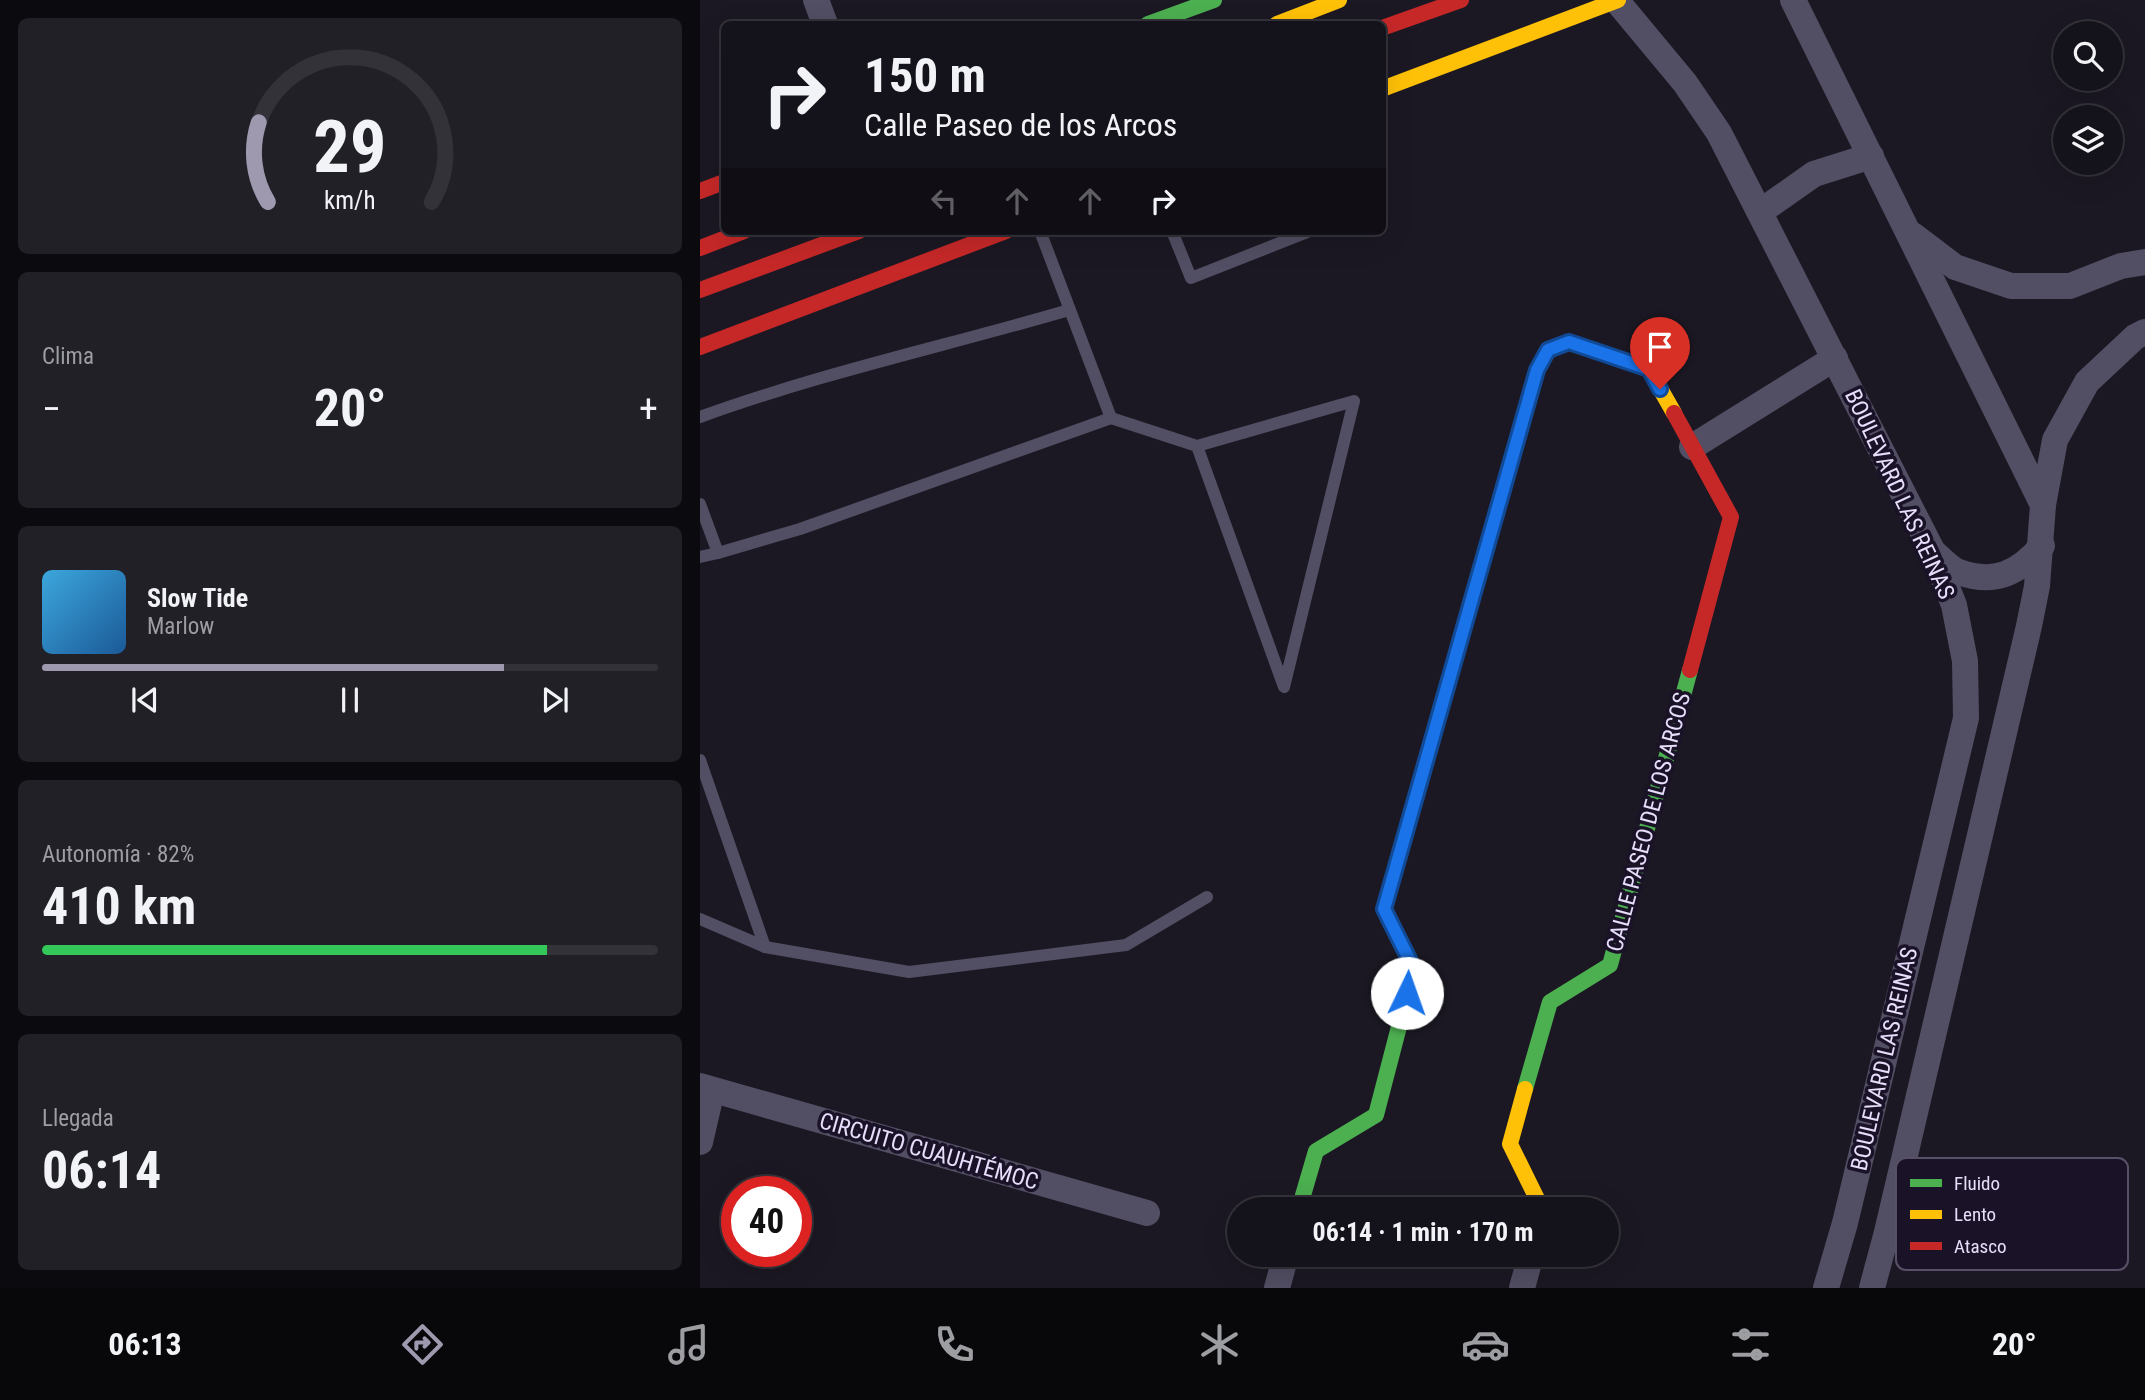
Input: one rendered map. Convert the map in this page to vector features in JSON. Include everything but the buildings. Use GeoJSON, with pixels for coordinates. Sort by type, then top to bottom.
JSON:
{"type":"FeatureCollection","features":[{"type":"Feature","properties":{"kind":"street"},"geometry":{"type":"LineString","coordinates":[[816,0],[823,21]]}},
{"type":"Feature","properties":{"kind":"street"},"geometry":{"type":"LineString","coordinates":[[1156,21],[1214,0]]}},
{"type":"Feature","properties":{"kind":"street"},"geometry":{"type":"LineString","coordinates":[[1286,21],[1339,0]]}},
{"type":"Feature","properties":{"kind":"street"},"geometry":{"type":"LineString","coordinates":[[1386,26],[1461,0]]}},
{"type":"Feature","properties":{"kind":"street"},"geometry":{"type":"LineString","coordinates":[[1386,87],[1617,0]]}},
{"type":"Feature","properties":{"kind":"street","name":"BOULEVARD LAS REINAS"},"geometry":{"type":"LineString","coordinates":[[1617,0],[1685,83],[1713,123],[1760,212],[1933,552],[1954,605],[1965,661],[1966,718],[1849,1209],[1826,1288]]}},
{"type":"Feature","properties":{"kind":"street","name":"BOULEVARD LAS REINAS"},"geometry":{"type":"LineString","coordinates":[[1793,0],[2043,505]]}},
{"type":"Feature","properties":{"kind":"street"},"geometry":{"type":"LineString","coordinates":[[1760,212],[1814,174],[1871,156]]}},
{"type":"Feature","properties":{"kind":"street"},"geometry":{"type":"LineString","coordinates":[[700,191],[721,183]]}},
{"type":"Feature","properties":{"kind":"street","name":"BOULEVARD LAS REINAS"},"geometry":{"type":"LineString","coordinates":[[1908,231],[1955,267],[2011,286],[2070,286],[2121,266],[2145,262]]}},
{"type":"Feature","properties":{"kind":"street"},"geometry":{"type":"LineString","coordinates":[[700,247],[733,235]]}},
{"type":"Feature","properties":{"kind":"street"},"geometry":{"type":"LineString","coordinates":[[700,290],[848,235]]}},
{"type":"Feature","properties":{"kind":"street"},"geometry":{"type":"LineString","coordinates":[[700,347],[995,235]]}},
{"type":"Feature","properties":{"kind":"street","name":"BOULEVARD LAS REINAS"},"geometry":{"type":"LineString","coordinates":[[1904,1158],[2029,626],[2042,546],[2043,505],[2055,440],[2087,382],[2135,337],[2145,332]]}},
{"type":"Feature","properties":{"kind":"street","name":"CALLE PASEO DE LOS ARCOS"},"geometry":{"type":"LineString","coordinates":[[1303,1197],[1316,1151],[1376,1115],[1414,969],[1384,909],[1537,370],[1548,350],[1569,342],[1649,369],[1731,517],[1610,965],[1550,1003],[1510,1144],[1536,1197]]}},
{"type":"Feature","properties":{"kind":"street"},"geometry":{"type":"LineString","coordinates":[[1692,447],[1835,358]]}},
{"type":"Feature","properties":{"kind":"street"},"geometry":{"type":"LineString","coordinates":[[1933,552],[1958,572],[1989,578],[2010,573],[2028,563],[2042,546]]}},
{"type":"Feature","properties":{"kind":"street","name":"CIRCUITO CUAUHTÉMOC"},"geometry":{"type":"LineString","coordinates":[[700,1142],[706,1088],[1147,1213]]}},
{"type":"Feature","properties":{"kind":"street","name":"BOULEVARD LAS REINAS"},"geometry":{"type":"LineString","coordinates":[[1872,1288],[1896,1194]]}},
{"type":"Feature","properties":{"kind":"street"},"geometry":{"type":"LineString","coordinates":[[1277,1288],[1283,1267]]}},
{"type":"Feature","properties":{"kind":"street"},"geometry":{"type":"LineString","coordinates":[[1522,1288],[1528,1267]]}},
{"type":"Feature","properties":{"kind":"lane"},"geometry":{"type":"LineString","coordinates":[[1041,235],[1111,418]]}},
{"type":"Feature","properties":{"kind":"lane"},"geometry":{"type":"LineString","coordinates":[[1174,235],[1191,278],[1300,235]]}},
{"type":"Feature","properties":{"kind":"lane"},"geometry":{"type":"LineString","coordinates":[[700,417],[833,373],[909,355],[1069,310]]}},
{"type":"Feature","properties":{"kind":"lane"},"geometry":{"type":"LineString","coordinates":[[700,557],[800,530],[1111,418],[1197,446],[1354,401],[1284,687],[1197,446]]}},
{"type":"Feature","properties":{"kind":"lane"},"geometry":{"type":"LineString","coordinates":[[700,504],[718,553]]}},
{"type":"Feature","properties":{"kind":"lane"},"geometry":{"type":"LineString","coordinates":[[700,760],[765,947]]}},
{"type":"Feature","properties":{"kind":"lane"},"geometry":{"type":"LineString","coordinates":[[700,919],[765,947],[909,972],[1126,945],[1206,897]]}},
{"type":"Feature","properties":{"kind":"traffic: fast"},"geometry":{"type":"LineString","coordinates":[[1156,21],[1214,0]]}},
{"type":"Feature","properties":{"kind":"traffic: fast"},"geometry":{"type":"LineString","coordinates":[[1303,1197],[1316,1151],[1376,1115],[1414,969],[1384,909],[1455,659]]}},
{"type":"Feature","properties":{"kind":"traffic: fast"},"geometry":{"type":"LineString","coordinates":[[1525,1089],[1550,1002],[1610,965],[1690,670]]}},
{"type":"Feature","properties":{"kind":"traffic: slow"},"geometry":{"type":"LineString","coordinates":[[1285,21],[1339,0]]}},
{"type":"Feature","properties":{"kind":"traffic: slow"},"geometry":{"type":"LineString","coordinates":[[1386,87],[1618,0]]}},
{"type":"Feature","properties":{"kind":"traffic: slow"},"geometry":{"type":"LineString","coordinates":[[1455,659],[1537,370],[1548,350],[1569,342],[1649,369],[1674,413]]}},
{"type":"Feature","properties":{"kind":"traffic: slow"},"geometry":{"type":"LineString","coordinates":[[1525,1089],[1510,1144],[1536,1197]]}},
{"type":"Feature","properties":{"kind":"traffic: jam"},"geometry":{"type":"LineString","coordinates":[[1386,27],[1461,0]]}},
{"type":"Feature","properties":{"kind":"traffic: jam"},"geometry":{"type":"LineString","coordinates":[[700,191],[721,183]]}},
{"type":"Feature","properties":{"kind":"traffic: jam"},"geometry":{"type":"LineString","coordinates":[[700,248],[734,235]]}},
{"type":"Feature","properties":{"kind":"traffic: jam"},"geometry":{"type":"LineString","coordinates":[[700,290],[848,235]]}},
{"type":"Feature","properties":{"kind":"traffic: jam"},"geometry":{"type":"LineString","coordinates":[[700,347],[995,235]]}},
{"type":"Feature","properties":{"kind":"traffic: jam"},"geometry":{"type":"LineString","coordinates":[[1674,413],[1731,517],[1690,670]]}},
{"type":"Feature","properties":{"kind":"route"},"geometry":{"type":"LineString","coordinates":[[1407,993],[1414,969],[1384,909],[1537,370],[1548,350],[1569,342],[1649,369],[1660,389]]}}]}
